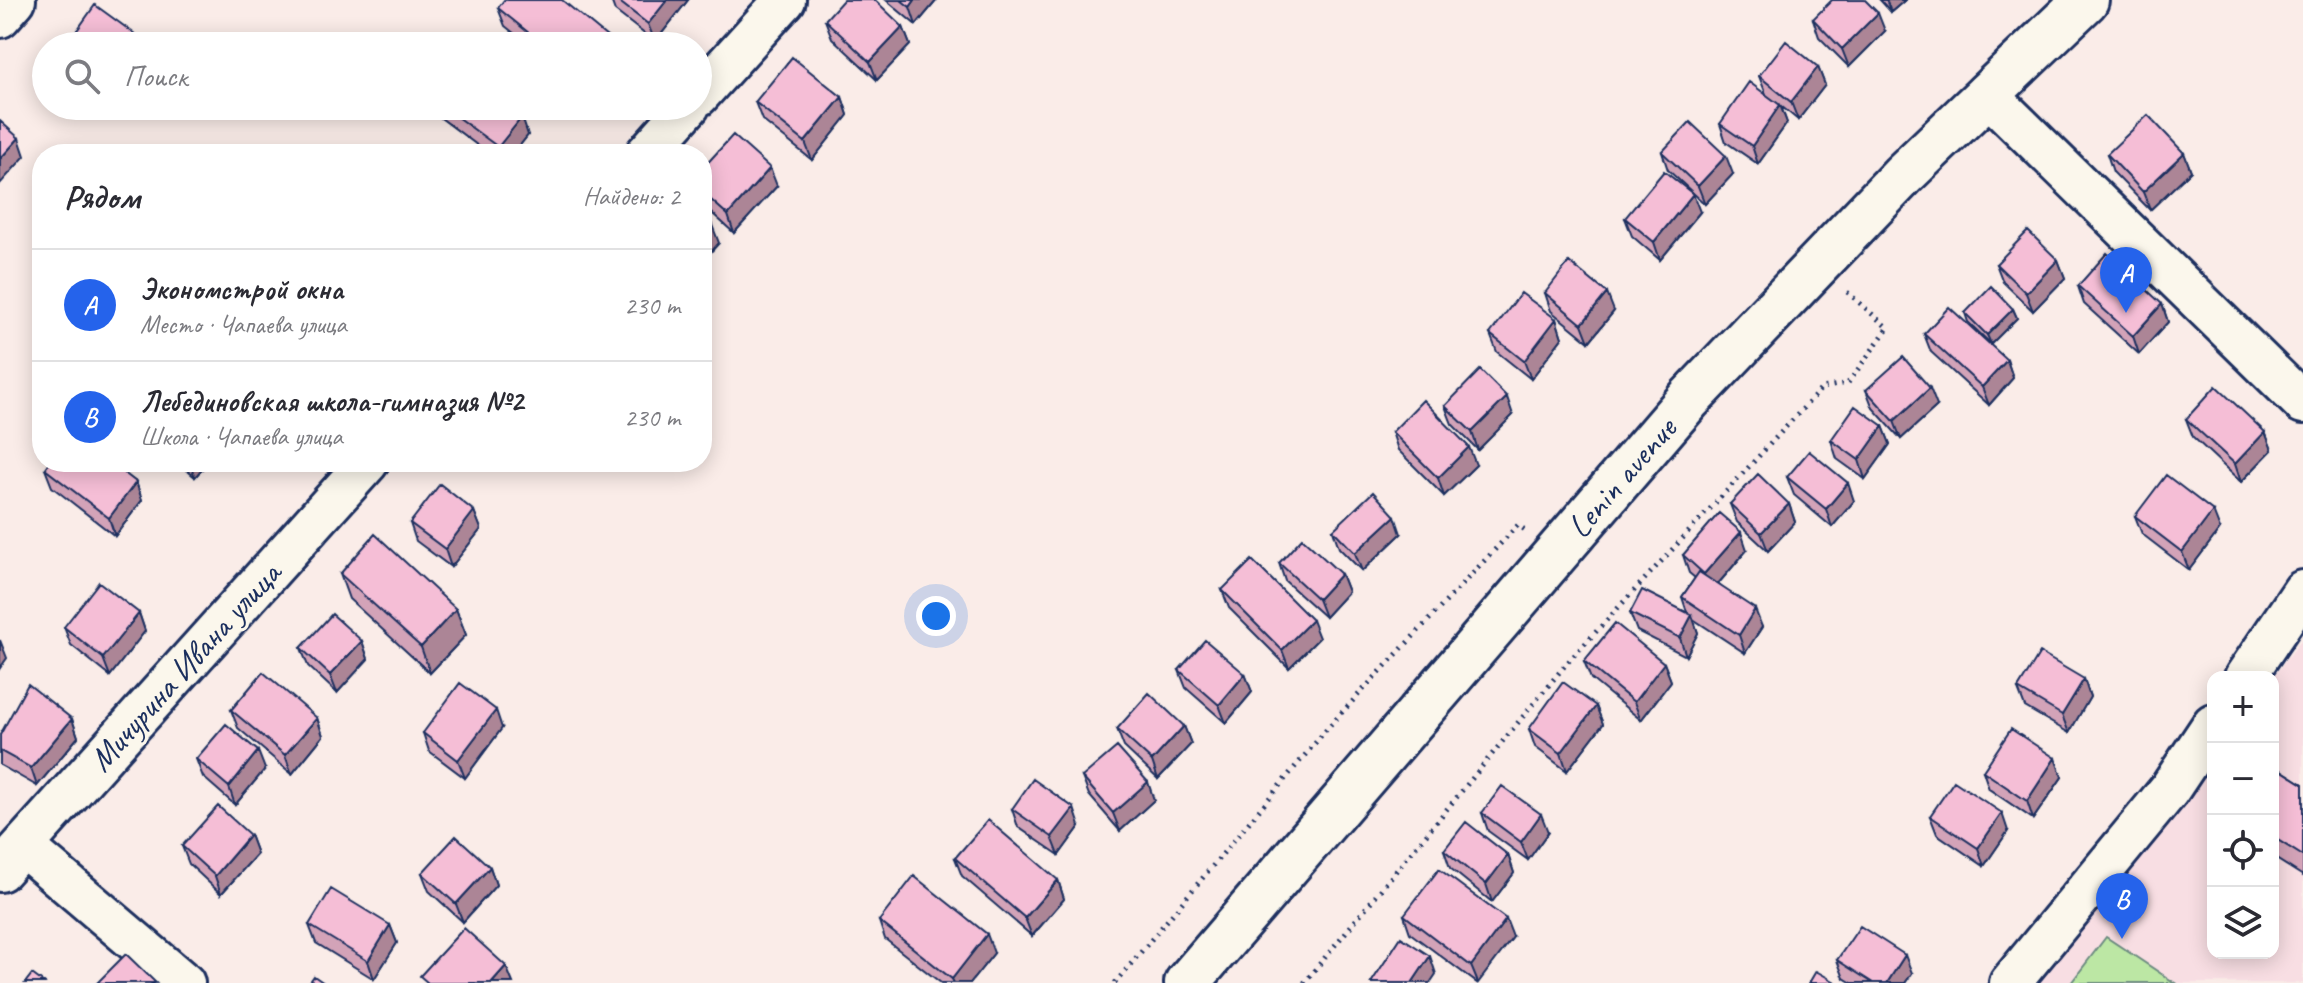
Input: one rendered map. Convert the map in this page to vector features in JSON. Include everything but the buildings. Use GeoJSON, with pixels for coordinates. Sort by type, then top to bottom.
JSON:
{"type":"FeatureCollection","features":[{"type":"Feature","properties":{"kind":"main road","name":"Lenin avenue"},"geometry":{"type":"LineString","coordinates":[[1187,983],[1689,399],[1816,264],[1986,93],[2086,0]]}},
{"type":"Feature","properties":{"kind":"street"},"geometry":{"type":"LineString","coordinates":[[0,17],[15,0]]}},
{"type":"Feature","properties":{"kind":"street"},"geometry":{"type":"LineString","coordinates":[[712,81],[785,0]]}},
{"type":"Feature","properties":{"kind":"street"},"geometry":{"type":"LineString","coordinates":[[1986,93],[2303,403]]}},
{"type":"Feature","properties":{"kind":"street"},"geometry":{"type":"LineString","coordinates":[[655,144],[676,120]]}},
{"type":"Feature","properties":{"kind":"street","name":"Мичурина Ивана улица"},"geometry":{"type":"LineString","coordinates":[[11,858],[359,472]]}},
{"type":"Feature","properties":{"kind":"street"},"geometry":{"type":"LineString","coordinates":[[2249,671],[2303,591]]}},
{"type":"Feature","properties":{"kind":"street"},"geometry":{"type":"LineString","coordinates":[[2010,983],[2169,790],[2207,733]]}},
{"type":"Feature","properties":{"kind":"street"},"geometry":{"type":"LineString","coordinates":[[11,858],[184,983]]}},
{"type":"Feature","properties":{"kind":"path"},"geometry":{"type":"LineString","coordinates":[[1304,983],[1567,663],[1822,388],[1848,383],[1888,328],[1816,264]]}},
{"type":"Feature","properties":{"kind":"path"},"geometry":{"type":"LineString","coordinates":[[1115,983],[1331,724],[1518,525],[1556,554]]}},
{"type":"Feature","properties":{"kind":"shaded area"},"geometry":{"type":"Polygon","coordinates":[[[2303,638],[2303,983],[2038,983],[2207,764],[2207,959],[2279,959],[2278,671],[2303,638]]]}},
{"type":"Feature","properties":{"kind":"green space"},"geometry":{"type":"Polygon","coordinates":[[[2106,937],[2175,983],[2071,983],[2106,937]]]}},
{"type":"Feature","properties":{"kind":"place","name":"Экономстрой окна"},"geometry":{"type":"Point","coordinates":[2126,313]}},
{"type":"Feature","properties":{"kind":"place","name":"Лебединовская школа-гимназия №2"},"geometry":{"type":"Point","coordinates":[2122,939]}}]}
